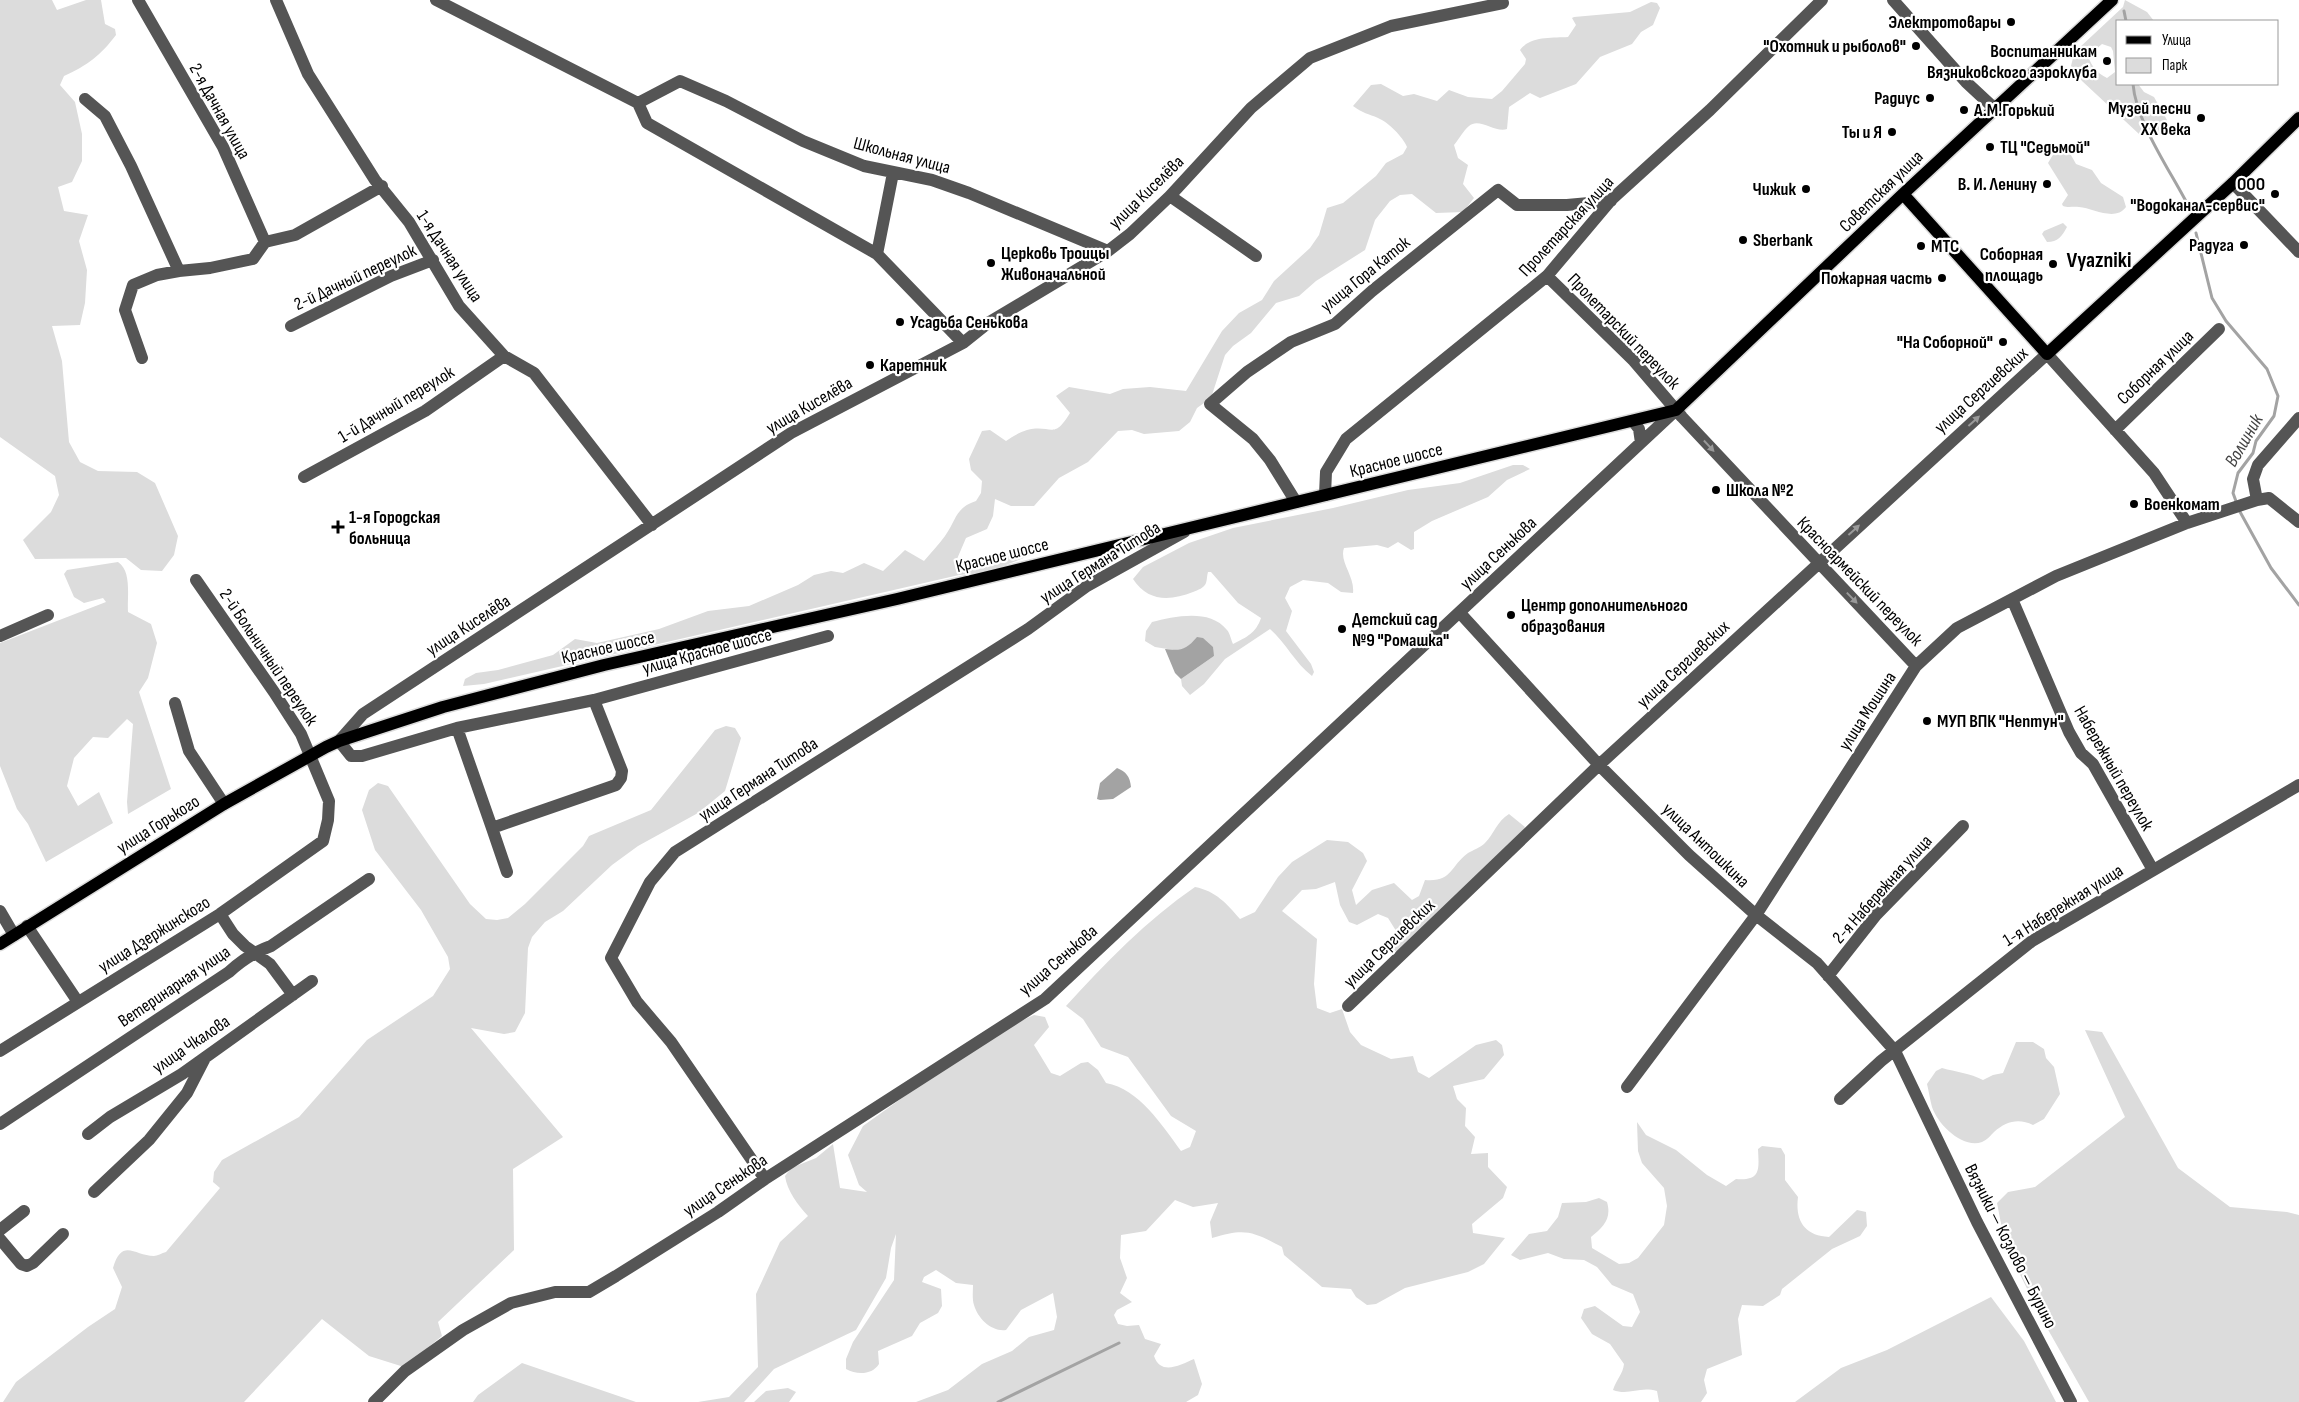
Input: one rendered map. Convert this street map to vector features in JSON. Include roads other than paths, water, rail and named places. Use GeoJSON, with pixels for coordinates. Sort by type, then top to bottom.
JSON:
{"type":"FeatureCollection","features":[{"type":"Feature","properties":{"kind":"main road","name":"Советская улица"},"geometry":{"type":"LineString","coordinates":[[1676,410],[1903,194],[2112,0]]}},
{"type":"Feature","properties":{"kind":"main road"},"geometry":{"type":"LineString","coordinates":[[1903,194],[2047,354],[2233,183],[2299,118]]}},
{"type":"Feature","properties":{"kind":"main road","name":"Красное шоссе"},"geometry":{"type":"LineString","coordinates":[[339,741],[443,707],[595,668],[898,599],[1676,410]]}},
{"type":"Feature","properties":{"kind":"main road","name":"улица Горького"},"geometry":{"type":"LineString","coordinates":[[0,944],[224,804],[339,741]]}},
{"type":"Feature","properties":{"kind":"street","name":"2-я Дачная улица"},"geometry":{"type":"LineString","coordinates":[[138,0],[223,147],[265,242]]}},
{"type":"Feature","properties":{"kind":"street","name":"1-я Дачная улица"},"geometry":{"type":"LineString","coordinates":[[276,0],[308,74],[375,180],[382,186],[433,260],[459,306],[504,356],[534,373],[652,525]]}},
{"type":"Feature","properties":{"kind":"street"},"geometry":{"type":"LineString","coordinates":[[436,0],[638,103],[647,123],[877,254],[963,343]]}},
{"type":"Feature","properties":{"kind":"street","name":"Пролетарская улица"},"geometry":{"type":"LineString","coordinates":[[1325,495],[1326,472],[1346,439],[1548,276],[1611,201],[1710,110],[1822,0]]}},
{"type":"Feature","properties":{"kind":"street"},"geometry":{"type":"LineString","coordinates":[[1893,0],[1966,82],[1995,109]]}},
{"type":"Feature","properties":{"kind":"street","name":"улица Киселёва"},"geometry":{"type":"LineString","coordinates":[[339,741],[363,714],[791,433],[963,343],[988,323],[1108,250],[1130,234],[1170,196],[1251,108],[1310,58],[1391,26],[1503,3]]}},
{"type":"Feature","properties":{"kind":"street","name":"Школьная улица"},"geometry":{"type":"LineString","coordinates":[[638,103],[680,80],[726,101],[802,141],[864,166],[932,180],[970,193],[1108,250]]}},
{"type":"Feature","properties":{"kind":"street"},"geometry":{"type":"LineString","coordinates":[[85,100],[105,116],[131,166],[178,271]]}},
{"type":"Feature","properties":{"kind":"street"},"geometry":{"type":"LineString","coordinates":[[877,254],[893,173]]}},
{"type":"Feature","properties":{"kind":"street"},"geometry":{"type":"LineString","coordinates":[[2233,183],[2299,252]]}},
{"type":"Feature","properties":{"kind":"street"},"geometry":{"type":"LineString","coordinates":[[142,358],[126,310],[133,285],[157,275],[210,268],[253,259],[265,242],[295,235],[382,186]]}},
{"type":"Feature","properties":{"kind":"street","name":"улица Гора Каток"},"geometry":{"type":"LineString","coordinates":[[1296,502],[1270,460],[1253,440],[1210,404],[1247,372],[1290,342],[1335,324],[1372,291],[1498,190],[1516,205],[1567,205],[1611,201]]}},
{"type":"Feature","properties":{"kind":"street"},"geometry":{"type":"LineString","coordinates":[[1170,196],[1256,256]]}},
{"type":"Feature","properties":{"kind":"street","name":"2-й Дачный переулок"},"geometry":{"type":"LineString","coordinates":[[291,326],[391,276],[433,260]]}},
{"type":"Feature","properties":{"kind":"street","name":"Пролетарский переулок"},"geometry":{"type":"LineString","coordinates":[[1548,276],[1634,361],[1676,410]]}},
{"type":"Feature","properties":{"kind":"street","name":"Соборная улица"},"geometry":{"type":"LineString","coordinates":[[2116,430],[2219,329]]}},
{"type":"Feature","properties":{"kind":"street"},"geometry":{"type":"LineString","coordinates":[[2047,354],[2154,473],[2188,523]]}},
{"type":"Feature","properties":{"kind":"street","name":"улица Сергиевских"},"geometry":{"type":"LineString","coordinates":[[1348,1006],[1599,765],[2047,354]]}},
{"type":"Feature","properties":{"kind":"street","name":"1-й Дачный переулок"},"geometry":{"type":"LineString","coordinates":[[304,477],[425,411],[504,356]]}},
{"type":"Feature","properties":{"kind":"street","name":"улица Сенькова"},"geometry":{"type":"LineString","coordinates":[[374,1402],[405,1371],[463,1330],[510,1303],[555,1292],[589,1292],[718,1212],[765,1179],[1045,999],[1676,410]]}},
{"type":"Feature","properties":{"kind":"street","name":"Красноармейский переулок"},"geometry":{"type":"LineString","coordinates":[[1676,410],[1916,666]]}},
{"type":"Feature","properties":{"kind":"street"},"geometry":{"type":"LineString","coordinates":[[2299,418],[2258,465],[2253,479],[2257,500],[2269,498],[2299,522]]}},
{"type":"Feature","properties":{"kind":"street"},"geometry":{"type":"LineString","coordinates":[[1633,421],[1639,429],[1641,443]]}},
{"type":"Feature","properties":{"kind":"street","name":"улица Мошина"},"geometry":{"type":"LineString","coordinates":[[1627,1087],[1756,916],[1916,666],[1957,628],[2056,576],[2188,523],[2257,500]]}},
{"type":"Feature","properties":{"kind":"street","name":"улица Германа Титова"},"geometry":{"type":"LineString","coordinates":[[765,1179],[671,1042],[638,1002],[611,958],[650,882],[675,852],[1028,629],[1087,586],[1193,527]]}},
{"type":"Feature","properties":{"kind":"street","name":"2-й Больничный переулок"},"geometry":{"type":"LineString","coordinates":[[196,580],[301,734],[328,801],[328,820],[323,841]]}},
{"type":"Feature","properties":{"kind":"street","name":"Набережный переулок"},"geometry":{"type":"LineString","coordinates":[[2012,600],[2073,739],[2081,753],[2093,764],[2153,870]]}},
{"type":"Feature","properties":{"kind":"street","name":"улица Антошкина"},"geometry":{"type":"LineString","coordinates":[[1460,613],[1599,765],[1689,855],[1756,916],[1817,963],[1895,1051],[1921,1105]]}},
{"type":"Feature","properties":{"kind":"street"},"geometry":{"type":"LineString","coordinates":[[0,636],[48,615]]}},
{"type":"Feature","properties":{"kind":"street","name":"улица Красное шоссе"},"geometry":{"type":"LineString","coordinates":[[339,741],[351,756],[362,756],[457,728],[594,700],[828,636]]}},
{"type":"Feature","properties":{"kind":"street"},"geometry":{"type":"LineString","coordinates":[[492,828],[616,785],[621,778],[622,771],[594,700]]}},
{"type":"Feature","properties":{"kind":"street"},"geometry":{"type":"LineString","coordinates":[[175,703],[189,751],[224,804]]}},
{"type":"Feature","properties":{"kind":"street"},"geometry":{"type":"LineString","coordinates":[[457,728],[507,872]]}},
{"type":"Feature","properties":{"kind":"street","name":"1-я Набережная улица"},"geometry":{"type":"LineString","coordinates":[[1840,1099],[1881,1061],[2032,941],[2299,785]]}},
{"type":"Feature","properties":{"kind":"street","name":"2-я Набережная улица"},"geometry":{"type":"LineString","coordinates":[[1828,976],[1876,915],[1963,826]]}},
{"type":"Feature","properties":{"kind":"street","name":"улица Дзержинского"},"geometry":{"type":"LineString","coordinates":[[0,1051],[220,914],[323,841]]}},
{"type":"Feature","properties":{"kind":"street","name":"Ветеринарная улица"},"geometry":{"type":"LineString","coordinates":[[0,1124],[229,972],[240,961],[254,952],[271,946],[368,879]]}},
{"type":"Feature","properties":{"kind":"street"},"geometry":{"type":"LineString","coordinates":[[0,911],[14,935]]}},
{"type":"Feature","properties":{"kind":"street"},"geometry":{"type":"LineString","coordinates":[[220,914],[233,934],[270,964],[293,994]]}},
{"type":"Feature","properties":{"kind":"street"},"geometry":{"type":"LineString","coordinates":[[27,926],[78,1002]]}},
{"type":"Feature","properties":{"kind":"street","name":"улица Чкалова"},"geometry":{"type":"LineString","coordinates":[[88,1134],[110,1117],[182,1074],[312,981]]}},
{"type":"Feature","properties":{"kind":"street"},"geometry":{"type":"LineString","coordinates":[[94,1192],[149,1140],[187,1093],[205,1057]]}},
{"type":"Feature","properties":{"kind":"street","name":"Вязники — Козлово — Бурино"},"geometry":{"type":"LineString","coordinates":[[1921,1105],[1977,1222],[2071,1402]]}},
{"type":"Feature","properties":{"kind":"street"},"geometry":{"type":"LineString","coordinates":[[0,1230],[24,1211]]}},
{"type":"Feature","properties":{"kind":"street"},"geometry":{"type":"LineString","coordinates":[[0,1239],[21,1264],[27,1266],[33,1263],[63,1234]]}},
{"type":"Feature","properties":{"kind":"waterway","name":"Волшник"},"geometry":{"type":"LineString","coordinates":[[2124,11],[2126,20]]}},
{"type":"Feature","properties":{"kind":"waterway","name":"Волшник"},"geometry":{"type":"LineString","coordinates":[[2133,85],[2141,115],[2148,131],[2190,209]]}},
{"type":"Feature","properties":{"kind":"waterway","name":"Волшник"},"geometry":{"type":"LineString","coordinates":[[2196,233],[2212,298],[2226,321],[2267,369],[2278,396],[2274,416],[2256,441],[2253,453],[2238,473],[2233,493],[2237,504]]}},
{"type":"Feature","properties":{"kind":"waterway","name":"Волшник"},"geometry":{"type":"LineString","coordinates":[[2239,510],[2271,568],[2299,605]]}},
{"type":"Feature","properties":{"kind":"waterway"},"geometry":{"type":"LineString","coordinates":[[998,1402],[1119,1343]]}},
{"type":"Feature","properties":{"kind":"place","name":"Электротовары"},"geometry":{"type":"Point","coordinates":[2011,22]}},
{"type":"Feature","properties":{"kind":"place","name":"\"Охотник и рыболов\""},"geometry":{"type":"Point","coordinates":[1916,46]}},
{"type":"Feature","properties":{"kind":"place","name":"Воспитанникам Вязниковского аэроклуба"},"geometry":{"type":"Point","coordinates":[2107,61]}},
{"type":"Feature","properties":{"kind":"place","name":"Радиус"},"geometry":{"type":"Point","coordinates":[1930,98]}},
{"type":"Feature","properties":{"kind":"place","name":"А.М.Горький"},"geometry":{"type":"Point","coordinates":[1964,110]}},
{"type":"Feature","properties":{"kind":"place","name":"Музей песни XX века"},"geometry":{"type":"Point","coordinates":[2201,118]}},
{"type":"Feature","properties":{"kind":"place","name":"Ты и Я"},"geometry":{"type":"Point","coordinates":[1892,132]}},
{"type":"Feature","properties":{"kind":"place","name":"ТЦ \"Седьмой\""},"geometry":{"type":"Point","coordinates":[1990,147]}},
{"type":"Feature","properties":{"kind":"place","name":"В. И. Ленину"},"geometry":{"type":"Point","coordinates":[2047,184]}},
{"type":"Feature","properties":{"kind":"place","name":"Чижик"},"geometry":{"type":"Point","coordinates":[1806,189]}},
{"type":"Feature","properties":{"kind":"place","name":"ООО \"Водоканал-сервис\""},"geometry":{"type":"Point","coordinates":[2275,194]}},
{"type":"Feature","properties":{"kind":"place","name":"Sberbank"},"geometry":{"type":"Point","coordinates":[1743,240]}},
{"type":"Feature","properties":{"kind":"place","name":"Радуга"},"geometry":{"type":"Point","coordinates":[2244,245]}},
{"type":"Feature","properties":{"kind":"place","name":"МТС"},"geometry":{"type":"Point","coordinates":[1921,246]}},
{"type":"Feature","properties":{"kind":"place","name":"Церковь Троицы Живоначальной"},"geometry":{"type":"Point","coordinates":[991,263]}},
{"type":"Feature","properties":{"kind":"place","name":"Соборная площадь"},"geometry":{"type":"Point","coordinates":[2053,264]}},
{"type":"Feature","properties":{"kind":"place","name":"Пожарная часть"},"geometry":{"type":"Point","coordinates":[1942,278]}},
{"type":"Feature","properties":{"kind":"place","name":"Усадьба Сенькова"},"geometry":{"type":"Point","coordinates":[900,322]}},
{"type":"Feature","properties":{"kind":"place","name":"\"На Соборной\""},"geometry":{"type":"Point","coordinates":[2003,342]}},
{"type":"Feature","properties":{"kind":"place","name":"Каретник"},"geometry":{"type":"Point","coordinates":[870,365]}},
{"type":"Feature","properties":{"kind":"place","name":"Школа №2"},"geometry":{"type":"Point","coordinates":[1716,490]}},
{"type":"Feature","properties":{"kind":"place","name":"Военкомат"},"geometry":{"type":"Point","coordinates":[2134,504]}},
{"type":"Feature","properties":{"kind":"place","name":"1-я Городская больница"},"geometry":{"type":"Point","coordinates":[338,527]}},
{"type":"Feature","properties":{"kind":"place","name":"Центр дополнительного образования"},"geometry":{"type":"Point","coordinates":[1511,615]}},
{"type":"Feature","properties":{"kind":"place","name":"Детский сад №9 \"Ромашка\""},"geometry":{"type":"Point","coordinates":[1342,629]}},
{"type":"Feature","properties":{"kind":"place","name":"МУП ВПК \"Нептун\""},"geometry":{"type":"Point","coordinates":[1927,721]}},
{"type":"Feature","properties":{"kind":"district","name":"Vyazniki"},"geometry":{"type":"Point","coordinates":[2099,259]}}]}
